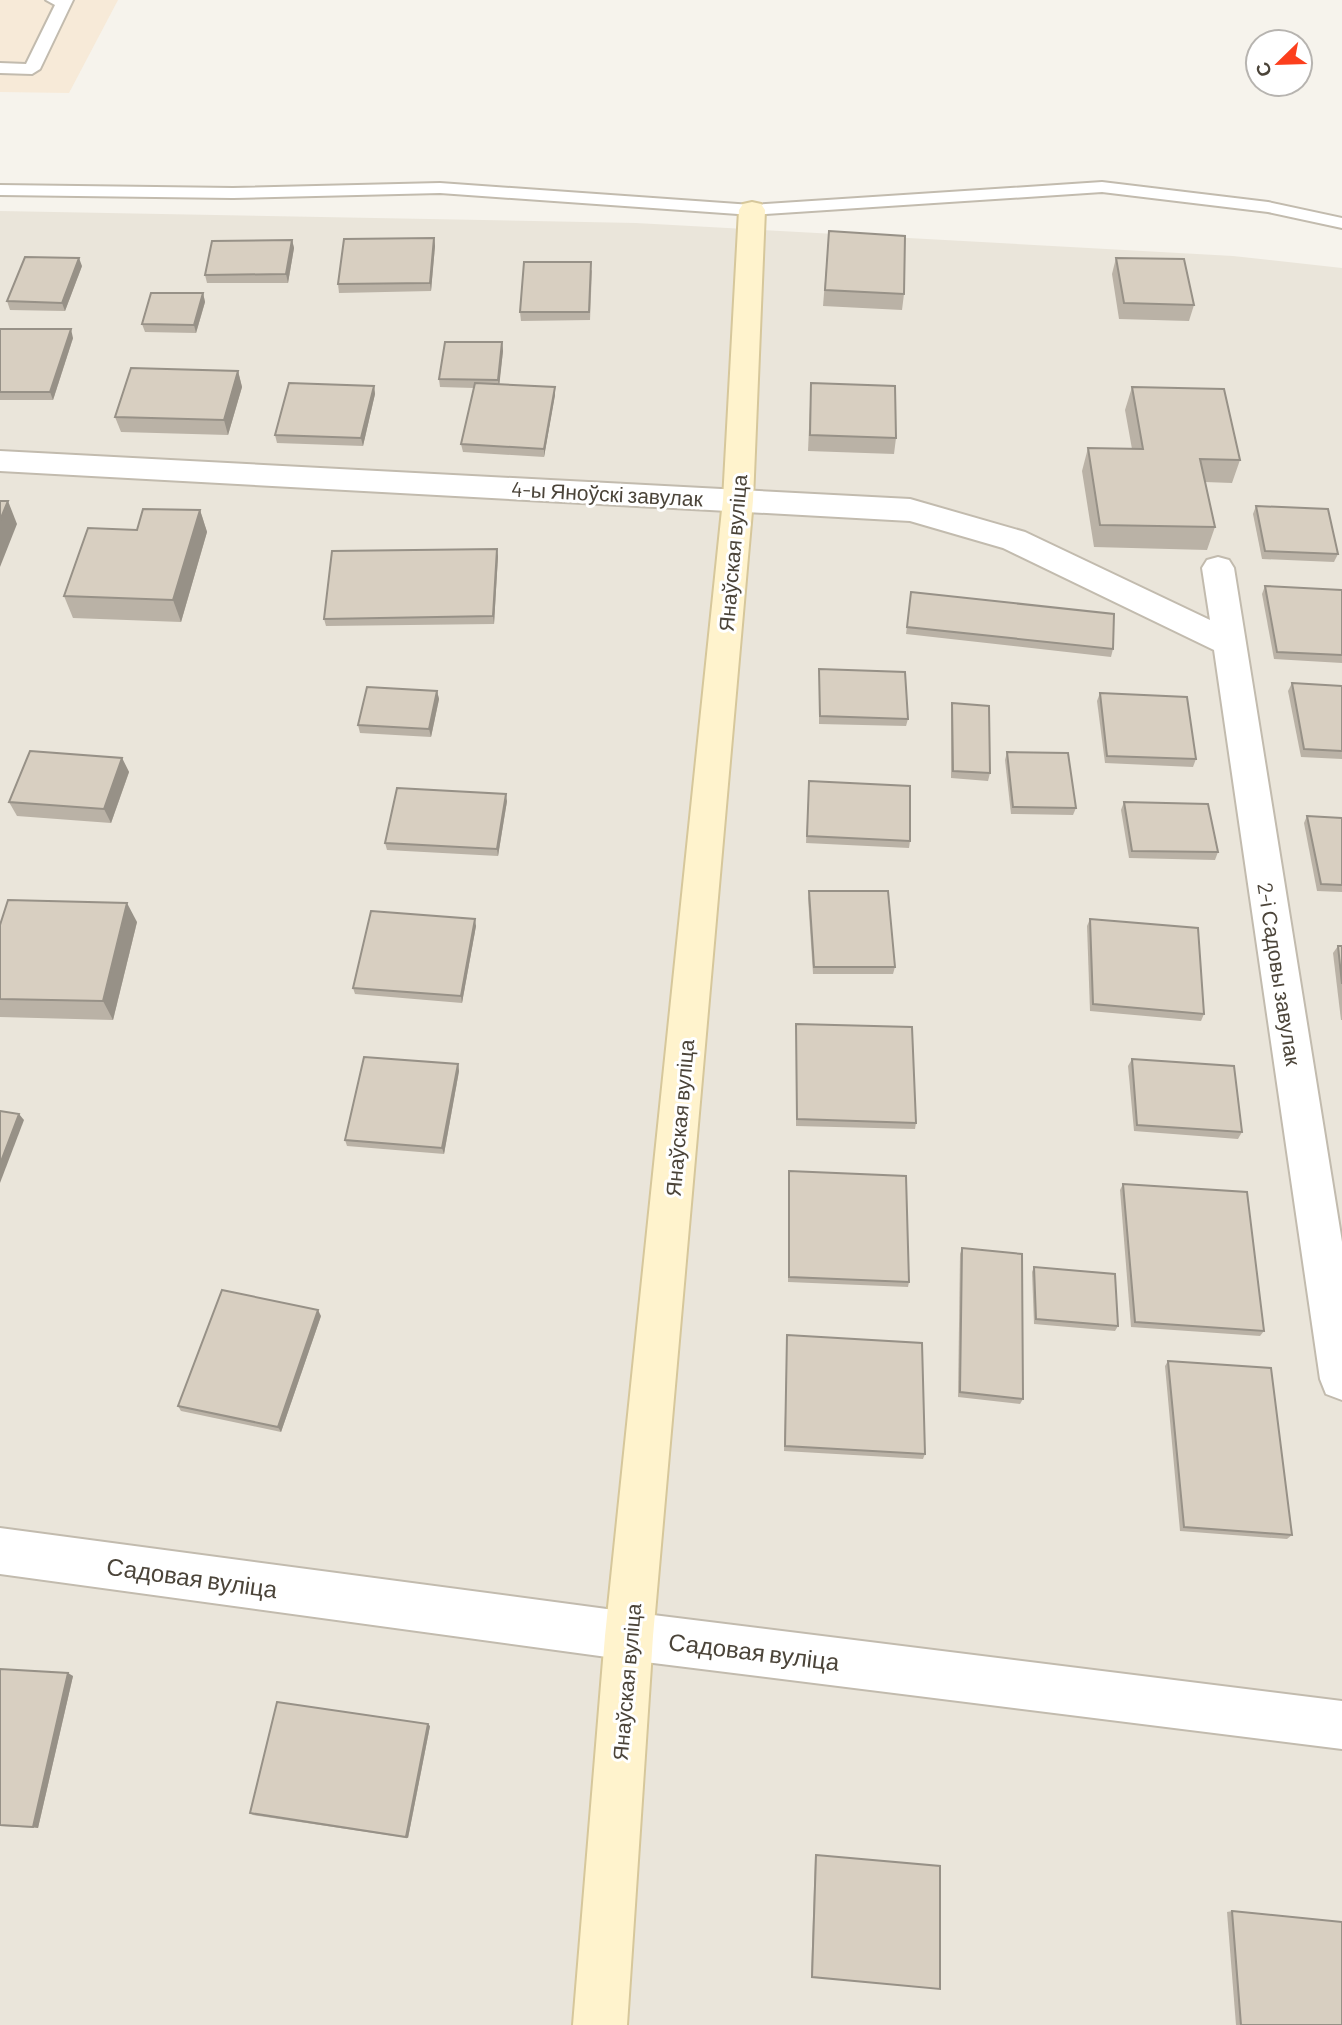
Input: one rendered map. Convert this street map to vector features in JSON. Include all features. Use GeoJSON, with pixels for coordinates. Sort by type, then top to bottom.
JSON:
{"type":"FeatureCollection","features":[{"type":"Feature","properties":{"kind":"street","name":"Янаўская вуліца"},"geometry":{"type":"LineString","coordinates":[[600,2025],[629,1636],[738,500],[752,210]]}},
{"type":"Feature","properties":{"kind":"street","name":"4-ы Яноўскі завулак"},"geometry":{"type":"LineString","coordinates":[[0,461],[911,510],[1014,540],[1229,643]]}},
{"type":"Feature","properties":{"kind":"street","name":"2-і Садовы завулак"},"geometry":{"type":"LineString","coordinates":[[1218,568],[1342,1379]]}},
{"type":"Feature","properties":{"kind":"street","name":"Садовая вуліца"},"geometry":{"type":"LineString","coordinates":[[0,1551],[629,1636],[1342,1725]]}},
{"type":"Feature","properties":{"kind":"lane"},"geometry":{"type":"LineString","coordinates":[[0,68],[32,69],[65,0],[54,0]]}},
{"type":"Feature","properties":{"kind":"lane"},"geometry":{"type":"LineString","coordinates":[[0,190],[233,193],[440,188],[752,210],[1102,187],[1268,207],[1342,223]]}},
{"type":"Feature","properties":{"kind":"shaded area"},"geometry":{"type":"Polygon","coordinates":[[[0,0],[118,0],[69,93],[0,92],[0,0]]]}},
{"type":"Feature","properties":{"kind":"shaded area"},"geometry":{"type":"Polygon","coordinates":[[[0,211],[636,223],[1233,256],[1342,268],[1342,2025],[0,2025],[0,211]]]}},
{"type":"Feature","properties":{"kind":"building"},"geometry":{"type":"Polygon","coordinates":[[[829,231],[905,236],[904,294],[825,290],[829,231]]]}},
{"type":"Feature","properties":{"kind":"building"},"geometry":{"type":"Polygon","coordinates":[[[434,238],[430,283],[338,284],[344,239],[434,238]]]}},
{"type":"Feature","properties":{"kind":"building"},"geometry":{"type":"Polygon","coordinates":[[[292,240],[286,274],[205,275],[212,241],[292,240]]]}},
{"type":"Feature","properties":{"kind":"building"},"geometry":{"type":"Polygon","coordinates":[[[25,257],[79,258],[62,303],[7,301],[25,257]]]}},
{"type":"Feature","properties":{"kind":"building"},"geometry":{"type":"Polygon","coordinates":[[[1116,258],[1184,259],[1194,305],[1124,303],[1116,258]]]}},
{"type":"Feature","properties":{"kind":"building"},"geometry":{"type":"Polygon","coordinates":[[[524,262],[591,262],[589,312],[520,312],[524,262]]]}},
{"type":"Feature","properties":{"kind":"building"},"geometry":{"type":"Polygon","coordinates":[[[151,293],[203,293],[194,325],[142,324],[151,293]]]}},
{"type":"Feature","properties":{"kind":"building"},"geometry":{"type":"Polygon","coordinates":[[[0,329],[71,329],[50,392],[0,392],[0,329]]]}},
{"type":"Feature","properties":{"kind":"building"},"geometry":{"type":"Polygon","coordinates":[[[445,342],[502,342],[498,380],[439,379],[445,342]]]}},
{"type":"Feature","properties":{"kind":"building"},"geometry":{"type":"Polygon","coordinates":[[[131,368],[238,371],[224,420],[115,417],[131,368]]]}},
{"type":"Feature","properties":{"kind":"building"},"geometry":{"type":"Polygon","coordinates":[[[289,383],[374,386],[361,438],[275,435],[289,383]]]}},
{"type":"Feature","properties":{"kind":"building"},"geometry":{"type":"Polygon","coordinates":[[[475,383],[555,387],[544,449],[461,444],[475,383]]]}},
{"type":"Feature","properties":{"kind":"building"},"geometry":{"type":"Polygon","coordinates":[[[811,383],[895,386],[896,438],[810,435],[811,383]]]}},
{"type":"Feature","properties":{"kind":"building"},"geometry":{"type":"Polygon","coordinates":[[[1132,387],[1224,389],[1240,460],[1200,459],[1215,527],[1100,525],[1088,448],[1143,449],[1132,387]]]}},
{"type":"Feature","properties":{"kind":"building"},"geometry":{"type":"Polygon","coordinates":[[[0,501],[8,501],[0,520],[0,501]]]}},
{"type":"Feature","properties":{"kind":"building"},"geometry":{"type":"Polygon","coordinates":[[[1256,506],[1328,509],[1338,554],[1265,551],[1256,506]]]}},
{"type":"Feature","properties":{"kind":"building"},"geometry":{"type":"Polygon","coordinates":[[[143,509],[200,510],[173,600],[64,596],[88,528],[137,530],[143,509]]]}},
{"type":"Feature","properties":{"kind":"building"},"geometry":{"type":"Polygon","coordinates":[[[497,549],[493,616],[324,619],[332,551],[497,549]]]}},
{"type":"Feature","properties":{"kind":"building"},"geometry":{"type":"Polygon","coordinates":[[[1265,586],[1342,590],[1342,655],[1277,652],[1265,586]]]}},
{"type":"Feature","properties":{"kind":"building"},"geometry":{"type":"Polygon","coordinates":[[[911,592],[1114,614],[1113,649],[907,627],[911,592]]]}},
{"type":"Feature","properties":{"kind":"building"},"geometry":{"type":"Polygon","coordinates":[[[819,669],[905,672],[908,719],[820,716],[819,669]]]}},
{"type":"Feature","properties":{"kind":"building"},"geometry":{"type":"Polygon","coordinates":[[[1292,683],[1342,686],[1342,751],[1304,749],[1292,683]]]}},
{"type":"Feature","properties":{"kind":"building"},"geometry":{"type":"Polygon","coordinates":[[[367,687],[437,691],[429,729],[358,725],[367,687]]]}},
{"type":"Feature","properties":{"kind":"building"},"geometry":{"type":"Polygon","coordinates":[[[1100,693],[1187,697],[1196,759],[1107,756],[1100,693]]]}},
{"type":"Feature","properties":{"kind":"building"},"geometry":{"type":"Polygon","coordinates":[[[952,703],[989,706],[990,773],[953,771],[952,703]]]}},
{"type":"Feature","properties":{"kind":"building"},"geometry":{"type":"Polygon","coordinates":[[[30,751],[122,758],[104,809],[9,802],[30,751]]]}},
{"type":"Feature","properties":{"kind":"building"},"geometry":{"type":"Polygon","coordinates":[[[1007,752],[1068,753],[1076,808],[1013,807],[1007,752]]]}},
{"type":"Feature","properties":{"kind":"building"},"geometry":{"type":"Polygon","coordinates":[[[809,781],[910,786],[910,841],[807,836],[809,781]]]}},
{"type":"Feature","properties":{"kind":"building"},"geometry":{"type":"Polygon","coordinates":[[[397,788],[506,794],[497,849],[385,843],[397,788]]]}},
{"type":"Feature","properties":{"kind":"building"},"geometry":{"type":"Polygon","coordinates":[[[1124,802],[1208,804],[1218,852],[1132,851],[1124,802]]]}},
{"type":"Feature","properties":{"kind":"building"},"geometry":{"type":"Polygon","coordinates":[[[1307,816],[1342,818],[1342,885],[1321,884],[1307,816]]]}},
{"type":"Feature","properties":{"kind":"building"},"geometry":{"type":"Polygon","coordinates":[[[809,891],[888,891],[895,967],[814,967],[809,891]]]}},
{"type":"Feature","properties":{"kind":"building"},"geometry":{"type":"Polygon","coordinates":[[[8,900],[127,903],[103,1001],[0,999],[0,925],[8,900]]]}},
{"type":"Feature","properties":{"kind":"building"},"geometry":{"type":"Polygon","coordinates":[[[371,911],[475,919],[461,996],[353,988],[371,911]]]}},
{"type":"Feature","properties":{"kind":"building"},"geometry":{"type":"Polygon","coordinates":[[[1090,919],[1198,928],[1204,1014],[1093,1004],[1090,919]]]}},
{"type":"Feature","properties":{"kind":"building"},"geometry":{"type":"Polygon","coordinates":[[[1338,946],[1342,946],[1342,984],[1338,946]]]}},
{"type":"Feature","properties":{"kind":"building"},"geometry":{"type":"Polygon","coordinates":[[[796,1024],[912,1027],[916,1123],[797,1119],[796,1024]]]}},
{"type":"Feature","properties":{"kind":"building"},"geometry":{"type":"Polygon","coordinates":[[[364,1057],[458,1064],[442,1148],[345,1140],[364,1057]]]}},
{"type":"Feature","properties":{"kind":"building"},"geometry":{"type":"Polygon","coordinates":[[[1132,1059],[1234,1066],[1242,1132],[1137,1125],[1132,1059]]]}},
{"type":"Feature","properties":{"kind":"building"},"geometry":{"type":"Polygon","coordinates":[[[0,1111],[19,1114],[0,1164],[0,1111]]]}},
{"type":"Feature","properties":{"kind":"building"},"geometry":{"type":"Polygon","coordinates":[[[789,1171],[906,1176],[909,1282],[789,1277],[789,1171]]]}},
{"type":"Feature","properties":{"kind":"building"},"geometry":{"type":"Polygon","coordinates":[[[1123,1184],[1247,1192],[1264,1331],[1135,1322],[1123,1184]]]}},
{"type":"Feature","properties":{"kind":"building"},"geometry":{"type":"Polygon","coordinates":[[[962,1248],[1022,1254],[1023,1399],[960,1392],[962,1248]]]}},
{"type":"Feature","properties":{"kind":"building"},"geometry":{"type":"Polygon","coordinates":[[[1034,1267],[1115,1274],[1118,1326],[1036,1319],[1034,1267]]]}},
{"type":"Feature","properties":{"kind":"building"},"geometry":{"type":"Polygon","coordinates":[[[222,1290],[318,1310],[278,1427],[178,1406],[222,1290]]]}},
{"type":"Feature","properties":{"kind":"building"},"geometry":{"type":"Polygon","coordinates":[[[787,1335],[922,1343],[925,1454],[785,1446],[787,1335]]]}},
{"type":"Feature","properties":{"kind":"building"},"geometry":{"type":"Polygon","coordinates":[[[1168,1361],[1271,1368],[1292,1535],[1184,1527],[1168,1361]]]}},
{"type":"Feature","properties":{"kind":"building"},"geometry":{"type":"Polygon","coordinates":[[[0,1669],[68,1673],[33,1827],[0,1825],[0,1669]]]}},
{"type":"Feature","properties":{"kind":"building"},"geometry":{"type":"Polygon","coordinates":[[[277,1702],[428,1724],[406,1837],[250,1813],[277,1702]]]}},
{"type":"Feature","properties":{"kind":"building"},"geometry":{"type":"Polygon","coordinates":[[[816,1855],[940,1866],[940,1989],[812,1977],[816,1855]]]}},
{"type":"Feature","properties":{"kind":"building"},"geometry":{"type":"Polygon","coordinates":[[[1232,1911],[1342,1922],[1342,2025],[1241,2025],[1232,1911]]]}}]}
